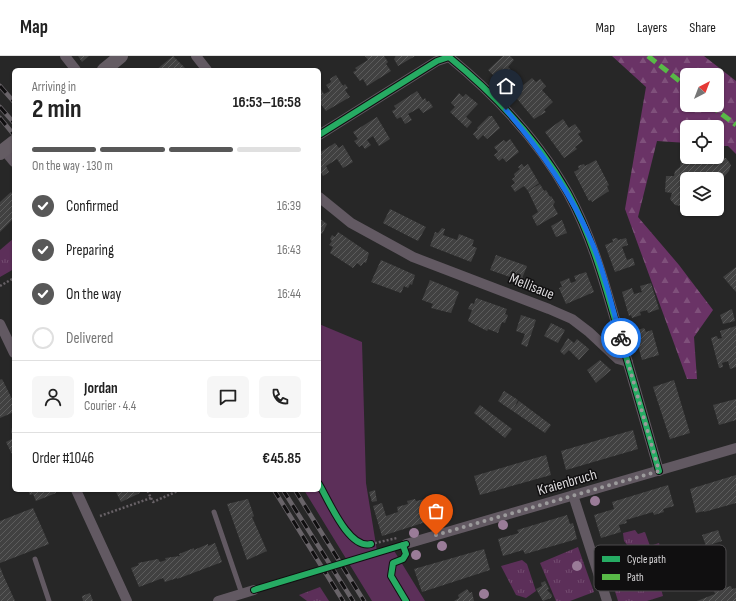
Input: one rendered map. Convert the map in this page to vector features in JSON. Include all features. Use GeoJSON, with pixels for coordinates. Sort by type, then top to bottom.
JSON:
{"type":"FeatureCollection","features":[{"type":"Feature","properties":{"kind":"main road"},"geometry":{"type":"LineString","coordinates":[[106,68],[121,56]]}},
{"type":"Feature","properties":{"kind":"street"},"geometry":{"type":"LineString","coordinates":[[65,56],[74,68]]}},
{"type":"Feature","properties":{"kind":"street"},"geometry":{"type":"LineString","coordinates":[[196,56],[205,68]]}},
{"type":"Feature","properties":{"kind":"street"},"geometry":{"type":"LineString","coordinates":[[321,134],[437,61],[448,58],[473,77],[506,110],[535,144],[567,192],[593,245],[659,471]]}},
{"type":"Feature","properties":{"kind":"street"},"geometry":{"type":"LineString","coordinates":[[6,149],[12,159]]}},
{"type":"Feature","properties":{"kind":"street","name":"Mellisaue"},"geometry":{"type":"LineString","coordinates":[[321,198],[352,223],[407,253],[572,319],[589,332],[618,359],[628,362]]}},
{"type":"Feature","properties":{"kind":"street"},"geometry":{"type":"LineString","coordinates":[[0,324],[12,349]]}},
{"type":"Feature","properties":{"kind":"street","name":"Kraienbruch"},"geometry":{"type":"LineString","coordinates":[[403,541],[659,471],[736,448]]}},
{"type":"Feature","properties":{"kind":"street"},"geometry":{"type":"LineString","coordinates":[[77,492],[127,601]]}},
{"type":"Feature","properties":{"kind":"street"},"geometry":{"type":"LineString","coordinates":[[573,495],[594,560]]}},
{"type":"Feature","properties":{"kind":"street"},"geometry":{"type":"LineString","coordinates":[[218,601],[254,590]]}},
{"type":"Feature","properties":{"kind":"street"},"geometry":{"type":"LineString","coordinates":[[604,591],[607,601]]}},
{"type":"Feature","properties":{"kind":"lane"},"geometry":{"type":"LineString","coordinates":[[214,512],[242,594]]}},
{"type":"Feature","properties":{"kind":"lane"},"geometry":{"type":"LineString","coordinates":[[35,559],[49,601]]}},
{"type":"Feature","properties":{"kind":"path"},"geometry":{"type":"LineString","coordinates":[[0,286],[12,279]]}},
{"type":"Feature","properties":{"kind":"path"},"geometry":{"type":"LineString","coordinates":[[148,492],[153,502],[176,492]]}},
{"type":"Feature","properties":{"kind":"path"},"geometry":{"type":"LineString","coordinates":[[89,520],[151,498]]}},
{"type":"Feature","properties":{"kind":"path"},"geometry":{"type":"LineString","coordinates":[[371,544],[403,541]]}},
{"type":"Feature","properties":{"kind":"green space"},"geometry":{"type":"Polygon","coordinates":[[[612,56],[704,56],[719,68],[680,68],[680,112],[724,112],[724,72],[736,81],[736,154],[728,146],[724,146],[724,120],[680,120],[680,143],[657,141],[638,217],[679,265],[713,310],[694,337],[697,379],[687,379],[625,209],[646,87],[612,56]]]}},
{"type":"Feature","properties":{"kind":"green space"},"geometry":{"type":"Polygon","coordinates":[[[12,240],[12,270],[0,277],[0,250],[12,240]]]}},
{"type":"Feature","properties":{"kind":"green space"},"geometry":{"type":"Polygon","coordinates":[[[321,325],[362,342],[366,483],[377,551],[379,553],[393,549],[425,601],[372,601],[305,492],[321,492],[321,325]]]}},
{"type":"Feature","properties":{"kind":"green space"},"geometry":{"type":"Polygon","coordinates":[[[635,530],[638,534],[645,532],[650,545],[627,545],[624,541],[623,533],[635,530]]]}},
{"type":"Feature","properties":{"kind":"green space"},"geometry":{"type":"Polygon","coordinates":[[[578,547],[594,592],[570,601],[556,601],[540,563],[578,547]]]}},
{"type":"Feature","properties":{"kind":"green space"},"geometry":{"type":"Polygon","coordinates":[[[522,560],[527,564],[536,591],[526,598],[516,595],[501,566],[522,560]]]}},
{"type":"Feature","properties":{"kind":"green space"},"geometry":{"type":"Polygon","coordinates":[[[320,587],[329,601],[307,601],[299,595],[320,587]]]}},
{"type":"Feature","properties":{"kind":"green space"},"geometry":{"type":"Polygon","coordinates":[[[615,591],[662,591],[663,596],[647,601],[618,601],[615,591]]]}},
{"type":"Feature","properties":{"kind":"building"},"geometry":{"type":"Polygon","coordinates":[[[78,56],[89,56],[82,62],[78,56]]]}},
{"type":"Feature","properties":{"kind":"building"},"geometry":{"type":"Polygon","coordinates":[[[173,56],[185,68],[158,68],[173,56]]]}},
{"type":"Feature","properties":{"kind":"building"},"geometry":{"type":"Polygon","coordinates":[[[365,56],[384,56],[388,62],[386,64],[391,71],[367,86],[363,79],[360,81],[353,72],[357,70],[355,68],[368,60],[365,56]]]}},
{"type":"Feature","properties":{"kind":"building"},"geometry":{"type":"Polygon","coordinates":[[[396,56],[415,56],[398,66],[394,59],[396,56]]]}},
{"type":"Feature","properties":{"kind":"building"},"geometry":{"type":"Polygon","coordinates":[[[503,56],[510,56],[514,60],[508,67],[513,72],[510,74],[512,76],[506,83],[504,81],[501,83],[488,70],[503,56]]]}},
{"type":"Feature","properties":{"kind":"building"},"geometry":{"type":"Polygon","coordinates":[[[336,75],[343,86],[345,84],[348,88],[345,90],[350,97],[326,111],[321,104],[321,89],[324,94],[330,91],[326,85],[331,82],[330,79],[336,75]]]}},
{"type":"Feature","properties":{"kind":"building"},"geometry":{"type":"Polygon","coordinates":[[[532,78],[536,82],[540,79],[546,86],[542,90],[553,102],[544,110],[546,112],[534,119],[513,94],[516,92],[514,90],[520,85],[521,87],[532,78]]]}},
{"type":"Feature","properties":{"kind":"building"},"geometry":{"type":"Polygon","coordinates":[[[417,91],[423,100],[425,98],[433,107],[423,113],[419,108],[408,114],[412,120],[405,124],[401,117],[397,119],[392,111],[396,109],[394,106],[417,91]]]}},
{"type":"Feature","properties":{"kind":"building"},"geometry":{"type":"Polygon","coordinates":[[[459,93],[463,97],[466,94],[478,104],[466,117],[472,122],[467,128],[450,112],[455,107],[451,103],[459,93]]]}},
{"type":"Feature","properties":{"kind":"building"},"geometry":{"type":"Polygon","coordinates":[[[489,116],[492,116],[500,128],[487,139],[483,135],[478,140],[473,134],[489,116]]]}},
{"type":"Feature","properties":{"kind":"building"},"geometry":{"type":"Polygon","coordinates":[[[377,117],[390,139],[379,146],[373,136],[367,140],[371,145],[365,149],[362,145],[359,147],[354,141],[358,139],[353,132],[377,117]]]}},
{"type":"Feature","properties":{"kind":"building"},"geometry":{"type":"Polygon","coordinates":[[[563,119],[569,128],[575,124],[581,132],[578,134],[583,141],[575,147],[577,149],[564,158],[545,132],[563,119]]]}},
{"type":"Feature","properties":{"kind":"building"},"geometry":{"type":"Polygon","coordinates":[[[510,139],[519,152],[506,162],[503,158],[499,161],[494,155],[498,152],[494,147],[504,140],[506,142],[510,139]]]}},
{"type":"Feature","properties":{"kind":"building"},"geometry":{"type":"Polygon","coordinates":[[[335,143],[339,148],[343,145],[353,162],[343,168],[337,159],[326,166],[329,172],[323,176],[321,173],[321,152],[335,143]]]}},
{"type":"Feature","properties":{"kind":"building"},"geometry":{"type":"Polygon","coordinates":[[[724,158],[726,158],[731,165],[729,171],[724,177],[724,172],[680,172],[680,206],[675,205],[670,199],[672,193],[665,192],[666,176],[674,176],[675,171],[680,167],[680,164],[724,164],[724,158]]]}},
{"type":"Feature","properties":{"kind":"building"},"geometry":{"type":"Polygon","coordinates":[[[596,160],[609,185],[607,186],[609,191],[592,202],[591,200],[589,201],[574,172],[579,169],[578,166],[584,164],[585,166],[596,160]]]}},
{"type":"Feature","properties":{"kind":"building"},"geometry":{"type":"Polygon","coordinates":[[[522,164],[524,167],[528,164],[539,183],[528,191],[524,186],[515,192],[511,186],[515,183],[512,179],[515,177],[514,174],[520,169],[518,167],[522,164]]]}},
{"type":"Feature","properties":{"kind":"building"},"geometry":{"type":"Polygon","coordinates":[[[540,184],[544,191],[546,190],[555,202],[553,205],[558,214],[537,226],[532,216],[538,212],[528,191],[540,184]]]}},
{"type":"Feature","properties":{"kind":"building"},"geometry":{"type":"Polygon","coordinates":[[[11,192],[12,220],[0,232],[0,202],[11,192]]]}},
{"type":"Feature","properties":{"kind":"building"},"geometry":{"type":"Polygon","coordinates":[[[390,209],[426,227],[418,241],[383,223],[390,209]]]}},
{"type":"Feature","properties":{"kind":"building"},"geometry":{"type":"Polygon","coordinates":[[[321,220],[327,224],[321,234],[321,220]]]}},
{"type":"Feature","properties":{"kind":"building"},"geometry":{"type":"Polygon","coordinates":[[[562,220],[567,233],[556,237],[551,226],[562,220]]]}},
{"type":"Feature","properties":{"kind":"building"},"geometry":{"type":"Polygon","coordinates":[[[442,228],[445,229],[443,235],[457,240],[459,234],[474,240],[472,246],[477,248],[471,262],[430,246],[435,232],[438,233],[442,228]]]}},
{"type":"Feature","properties":{"kind":"building"},"geometry":{"type":"Polygon","coordinates":[[[338,232],[369,253],[366,263],[364,262],[361,266],[357,263],[353,268],[330,253],[333,247],[329,245],[332,241],[330,239],[332,235],[335,237],[338,232]]]}},
{"type":"Feature","properties":{"kind":"building"},"geometry":{"type":"Polygon","coordinates":[[[617,238],[618,240],[626,238],[628,245],[622,247],[627,260],[633,258],[635,265],[615,272],[605,245],[613,242],[612,239],[617,238]]]}},
{"type":"Feature","properties":{"kind":"building"},"geometry":{"type":"Polygon","coordinates":[[[496,255],[527,266],[521,281],[490,270],[496,255]]]}},
{"type":"Feature","properties":{"kind":"building"},"geometry":{"type":"Polygon","coordinates":[[[381,260],[415,275],[412,285],[410,284],[408,288],[404,286],[401,293],[371,282],[381,260]]]}},
{"type":"Feature","properties":{"kind":"building"},"geometry":{"type":"Polygon","coordinates":[[[736,267],[736,292],[723,277],[736,267]]]}},
{"type":"Feature","properties":{"kind":"building"},"geometry":{"type":"Polygon","coordinates":[[[586,272],[594,292],[566,304],[559,288],[562,287],[560,282],[569,278],[571,283],[576,281],[574,276],[586,272]]]}},
{"type":"Feature","properties":{"kind":"building"},"geometry":{"type":"Polygon","coordinates":[[[430,280],[459,292],[451,313],[431,308],[433,304],[422,300],[430,280]]]}},
{"type":"Feature","properties":{"kind":"building"},"geometry":{"type":"Polygon","coordinates":[[[651,283],[659,309],[648,313],[647,310],[640,312],[641,315],[632,318],[631,315],[629,316],[622,292],[632,288],[634,294],[642,292],[640,286],[651,283]]]}},
{"type":"Feature","properties":{"kind":"building"},"geometry":{"type":"Polygon","coordinates":[[[476,298],[507,309],[505,314],[508,315],[505,323],[502,322],[498,333],[488,329],[487,331],[468,321],[472,310],[468,309],[471,303],[474,304],[476,298]]]}},
{"type":"Feature","properties":{"kind":"building"},"geometry":{"type":"Polygon","coordinates":[[[732,309],[735,321],[723,324],[720,315],[732,309]]]}},
{"type":"Feature","properties":{"kind":"building"},"geometry":{"type":"Polygon","coordinates":[[[521,315],[536,320],[527,347],[521,344],[525,334],[516,331],[521,315]]]}},
{"type":"Feature","properties":{"kind":"building"},"geometry":{"type":"Polygon","coordinates":[[[551,323],[565,330],[558,343],[544,336],[551,323]]]}},
{"type":"Feature","properties":{"kind":"building"},"geometry":{"type":"Polygon","coordinates":[[[736,326],[736,367],[730,369],[728,361],[722,363],[723,367],[719,368],[711,338],[717,336],[718,339],[722,338],[720,331],[736,326]]]}},
{"type":"Feature","properties":{"kind":"building"},"geometry":{"type":"Polygon","coordinates":[[[644,328],[646,332],[652,330],[659,355],[642,360],[634,331],[644,328]]]}},
{"type":"Feature","properties":{"kind":"building"},"geometry":{"type":"Polygon","coordinates":[[[568,338],[574,343],[577,339],[589,349],[579,360],[569,350],[564,355],[560,351],[568,338]]]}},
{"type":"Feature","properties":{"kind":"building"},"geometry":{"type":"Polygon","coordinates":[[[600,360],[611,370],[596,383],[587,370],[600,360]]]}},
{"type":"Feature","properties":{"kind":"building"},"geometry":{"type":"Polygon","coordinates":[[[2,379],[12,399],[12,413],[0,418],[0,380],[2,379]]]}},
{"type":"Feature","properties":{"kind":"building"},"geometry":{"type":"Polygon","coordinates":[[[674,380],[690,433],[670,439],[653,387],[674,380]]]}},
{"type":"Feature","properties":{"kind":"building"},"geometry":{"type":"Polygon","coordinates":[[[504,391],[518,400],[514,408],[519,401],[551,425],[545,433],[498,401],[504,391]]]}},
{"type":"Feature","properties":{"kind":"building"},"geometry":{"type":"Polygon","coordinates":[[[736,399],[736,420],[719,425],[713,405],[736,399]]]}},
{"type":"Feature","properties":{"kind":"building"},"geometry":{"type":"Polygon","coordinates":[[[480,405],[512,429],[505,438],[474,413],[480,405]]]}},
{"type":"Feature","properties":{"kind":"building"},"geometry":{"type":"Polygon","coordinates":[[[633,430],[638,449],[566,470],[561,451],[633,430]]]}},
{"type":"Feature","properties":{"kind":"building"},"geometry":{"type":"Polygon","coordinates":[[[12,439],[12,454],[6,442],[12,439]]]}},
{"type":"Feature","properties":{"kind":"building"},"geometry":{"type":"Polygon","coordinates":[[[546,455],[551,475],[480,495],[474,476],[546,455]]]}},
{"type":"Feature","properties":{"kind":"building"},"geometry":{"type":"Polygon","coordinates":[[[736,475],[736,503],[696,513],[690,489],[736,475]]]}},
{"type":"Feature","properties":{"kind":"building"},"geometry":{"type":"Polygon","coordinates":[[[668,485],[674,506],[663,509],[664,512],[654,515],[653,512],[626,520],[627,523],[619,525],[621,532],[601,538],[594,515],[614,509],[612,502],[668,485]]]}},
{"type":"Feature","properties":{"kind":"building"},"geometry":{"type":"Polygon","coordinates":[[[375,490],[377,501],[372,502],[369,492],[375,490]]]}},
{"type":"Feature","properties":{"kind":"building"},"geometry":{"type":"Polygon","coordinates":[[[29,492],[56,493],[36,501],[33,494],[30,495],[29,492]]]}},
{"type":"Feature","properties":{"kind":"building"},"geometry":{"type":"Polygon","coordinates":[[[116,492],[140,493],[121,502],[116,492]]]}},
{"type":"Feature","properties":{"kind":"building"},"geometry":{"type":"Polygon","coordinates":[[[248,499],[254,516],[252,517],[267,551],[247,560],[227,504],[248,499]]]}},
{"type":"Feature","properties":{"kind":"building"},"geometry":{"type":"Polygon","coordinates":[[[415,499],[416,501],[425,499],[432,520],[382,536],[373,506],[382,503],[386,516],[398,512],[397,507],[408,504],[407,501],[415,499]]]}},
{"type":"Feature","properties":{"kind":"building"},"geometry":{"type":"Polygon","coordinates":[[[33,508],[49,544],[0,563],[0,521],[33,508]]]}},
{"type":"Feature","properties":{"kind":"building"},"geometry":{"type":"Polygon","coordinates":[[[567,515],[570,524],[573,523],[577,539],[525,554],[523,550],[503,556],[498,539],[519,533],[517,530],[567,515]]]}},
{"type":"Feature","properties":{"kind":"building"},"geometry":{"type":"Polygon","coordinates":[[[718,530],[722,541],[706,545],[702,535],[718,530]]]}},
{"type":"Feature","properties":{"kind":"building"},"geometry":{"type":"Polygon","coordinates":[[[215,543],[222,562],[177,579],[165,582],[163,578],[139,587],[131,568],[139,565],[138,563],[158,559],[160,562],[166,560],[165,558],[180,556],[179,554],[194,548],[194,550],[208,544],[208,546],[215,543]]]}},
{"type":"Feature","properties":{"kind":"building"},"geometry":{"type":"Polygon","coordinates":[[[484,549],[490,570],[422,592],[414,569],[484,549]]]}},
{"type":"Feature","properties":{"kind":"building"},"geometry":{"type":"Polygon","coordinates":[[[0,567],[4,577],[15,601],[0,601],[0,567]]]}},
{"type":"Feature","properties":{"kind":"building"},"geometry":{"type":"Polygon","coordinates":[[[545,581],[549,589],[547,590],[552,595],[551,598],[543,601],[536,589],[542,586],[541,583],[545,581]]]}},
{"type":"Feature","properties":{"kind":"building"},"geometry":{"type":"Polygon","coordinates":[[[731,586],[732,589],[736,588],[736,601],[697,601],[715,594],[714,591],[726,591],[726,587],[731,586]]]}},
{"type":"Feature","properties":{"kind":"building"},"geometry":{"type":"Polygon","coordinates":[[[467,589],[470,593],[472,592],[474,601],[454,601],[459,598],[458,595],[467,589]]]}},
{"type":"Feature","properties":{"kind":"building"},"geometry":{"type":"Polygon","coordinates":[[[90,593],[93,601],[83,601],[82,596],[90,593]]]}},
{"type":"Feature","properties":{"kind":"railway"},"geometry":{"type":"LineString","coordinates":[[0,86],[12,100]]}},
{"type":"Feature","properties":{"kind":"railway"},"geometry":{"type":"LineString","coordinates":[[0,107],[12,121]]}},
{"type":"Feature","properties":{"kind":"railway"},"geometry":{"type":"LineString","coordinates":[[0,118],[12,133]]}},
{"type":"Feature","properties":{"kind":"railway"},"geometry":{"type":"LineString","coordinates":[[275,492],[343,601]]}},
{"type":"Feature","properties":{"kind":"railway"},"geometry":{"type":"LineString","coordinates":[[284,492],[353,601]]}},
{"type":"Feature","properties":{"kind":"railway"},"geometry":{"type":"LineString","coordinates":[[296,492],[364,601]]}},
{"type":"Feature","properties":{"kind":"marked path"},"geometry":{"type":"LineString","coordinates":[[648,56],[680,81]]}},
{"type":"Feature","properties":{"kind":"marked path"},"geometry":{"type":"LineString","coordinates":[[719,112],[736,125]]}},
{"type":"Feature","properties":{"kind":"cycle path"},"geometry":{"type":"LineString","coordinates":[[321,134],[437,61],[449,57],[466,71],[499,103],[544,155],[568,193],[590,241],[633,378],[659,471]]}},
{"type":"Feature","properties":{"kind":"cycle path"},"geometry":{"type":"LineString","coordinates":[[321,488],[340,523],[355,540],[363,544],[371,544]]}},
{"type":"Feature","properties":{"kind":"cycle path"},"geometry":{"type":"LineString","coordinates":[[254,590],[406,544]]}},
{"type":"Feature","properties":{"kind":"cycle path"},"geometry":{"type":"LineString","coordinates":[[403,545],[406,554],[403,559],[393,563],[391,576],[406,601]]}},
{"type":"Feature","properties":{"kind":"way so far"},"geometry":{"type":"LineString","coordinates":[[436,535],[659,471],[621,338]]}},
{"type":"Feature","properties":{"kind":"route"},"geometry":{"type":"LineString","coordinates":[[506,110],[535,144],[567,192],[593,245],[621,338]]}}]}
